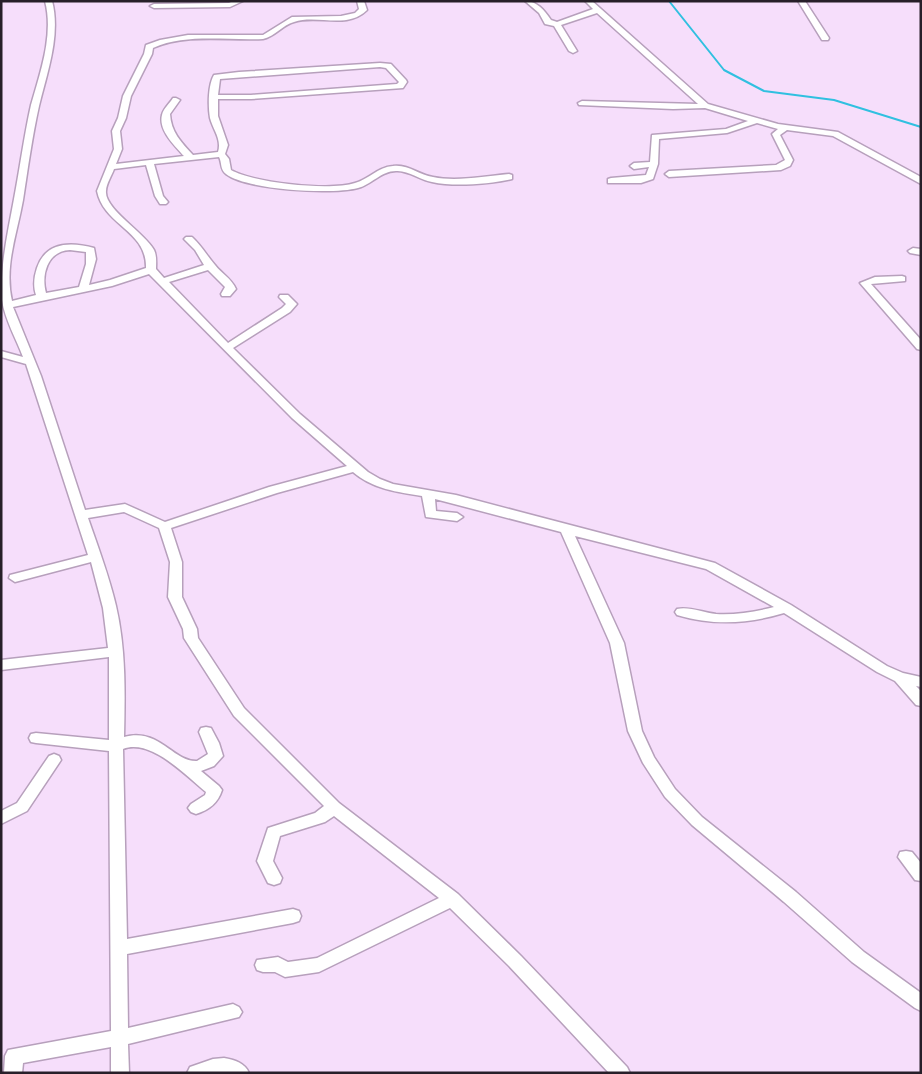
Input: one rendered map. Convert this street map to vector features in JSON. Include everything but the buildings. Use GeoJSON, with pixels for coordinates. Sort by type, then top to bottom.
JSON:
{"type":"FeatureCollection","features":[{"type":"Feature","properties":{"kind":"street"},"geometry":{"type":"LineString","coordinates":[[48,1],[53,13],[45,66],[34,108],[14,221],[5,257],[4,282],[8,305],[31,362],[110,608],[118,705],[116,746],[120,1073]]}},
{"type":"Feature","properties":{"kind":"street"},"geometry":{"type":"LineString","coordinates":[[154,6],[230,5],[240,1]]}},
{"type":"Feature","properties":{"kind":"street"},"geometry":{"type":"LineString","coordinates":[[360,1],[363,10],[358,14],[339,18],[292,20],[284,23],[266,37],[193,37],[150,46],[127,96],[122,118],[116,127],[118,149],[101,194],[118,217],[139,235],[150,252],[152,270],[296,416],[364,475],[376,482],[464,501],[566,530],[699,562],[721,570],[786,608],[882,669],[900,677],[921,682]]}},
{"type":"Feature","properties":{"kind":"street"},"geometry":{"type":"LineString","coordinates":[[528,1],[542,12],[548,22],[557,24],[598,10]]}},
{"type":"Feature","properties":{"kind":"street"},"geometry":{"type":"LineString","coordinates":[[588,1],[619,31],[705,106]]}},
{"type":"Feature","properties":{"kind":"street"},"geometry":{"type":"LineString","coordinates":[[801,1],[824,38]]}},
{"type":"Feature","properties":{"kind":"street"},"geometry":{"type":"LineString","coordinates":[[557,24],[573,51]]}},
{"type":"Feature","properties":{"kind":"street"},"geometry":{"type":"LineString","coordinates":[[215,97],[251,97],[387,88],[400,86],[404,82],[388,66],[380,65],[218,77],[215,82],[214,118],[223,140],[223,151],[221,154]]}},
{"type":"Feature","properties":{"kind":"street"},"geometry":{"type":"LineString","coordinates":[[176,100],[166,114],[168,129],[171,136],[192,158]]}},
{"type":"Feature","properties":{"kind":"street"},"geometry":{"type":"LineString","coordinates":[[582,103],[673,107],[705,106],[784,128],[835,134],[921,181]]}},
{"type":"Feature","properties":{"kind":"street"},"geometry":{"type":"LineString","coordinates":[[611,181],[647,179],[652,172],[654,164],[655,137],[727,131],[755,121]]}},
{"type":"Feature","properties":{"kind":"street"},"geometry":{"type":"LineString","coordinates":[[669,174],[778,168],[788,164],[790,160],[776,134],[784,128]]}},
{"type":"Feature","properties":{"kind":"street"},"geometry":{"type":"LineString","coordinates":[[111,168],[221,154]]}},
{"type":"Feature","properties":{"kind":"street"},"geometry":{"type":"LineString","coordinates":[[221,154],[225,159],[228,171],[232,174],[270,184],[351,186],[368,181],[388,169],[394,168],[422,177],[444,181],[509,177]]}},
{"type":"Feature","properties":{"kind":"street"},"geometry":{"type":"LineString","coordinates":[[150,164],[162,202]]}},
{"type":"Feature","properties":{"kind":"street"},"geometry":{"type":"LineString","coordinates":[[634,166],[654,164]]}},
{"type":"Feature","properties":{"kind":"street"},"geometry":{"type":"LineString","coordinates":[[189,239],[199,248],[210,266],[230,286],[226,294]]}},
{"type":"Feature","properties":{"kind":"street"},"geometry":{"type":"LineString","coordinates":[[42,296],[39,272],[50,252],[59,248],[78,247],[91,250],[93,260],[86,274],[84,286],[86,288]]}},
{"type":"Feature","properties":{"kind":"street"},"geometry":{"type":"LineString","coordinates":[[163,281],[210,266]]}},
{"type":"Feature","properties":{"kind":"street"},"geometry":{"type":"LineString","coordinates":[[8,305],[42,296],[112,283],[152,270]]}},
{"type":"Feature","properties":{"kind":"street"},"geometry":{"type":"LineString","coordinates":[[902,279],[875,280],[866,283],[921,347]]}},
{"type":"Feature","properties":{"kind":"street"},"geometry":{"type":"LineString","coordinates":[[227,348],[286,310],[292,304],[284,297]]}},
{"type":"Feature","properties":{"kind":"street"},"geometry":{"type":"LineString","coordinates":[[1,354],[31,362]]}},
{"type":"Feature","properties":{"kind":"street"},"geometry":{"type":"LineString","coordinates":[[81,516],[125,508],[164,526],[273,490],[356,468]]}},
{"type":"Feature","properties":{"kind":"street"},"geometry":{"type":"LineString","coordinates":[[428,494],[430,514],[457,517]]}},
{"type":"Feature","properties":{"kind":"street"},"geometry":{"type":"LineString","coordinates":[[164,526],[176,562],[175,597],[190,629],[191,638],[239,712],[334,807],[452,899],[515,961],[621,1073]]}},
{"type":"Feature","properties":{"kind":"street"},"geometry":{"type":"LineString","coordinates":[[566,530],[615,638],[635,731],[648,759],[670,793],[697,822],[783,891],[858,957],[921,1003]]}},
{"type":"Feature","properties":{"kind":"street"},"geometry":{"type":"LineString","coordinates":[[16,578],[95,557]]}},
{"type":"Feature","properties":{"kind":"street"},"geometry":{"type":"LineString","coordinates":[[682,612],[710,618],[756,616],[786,608]]}},
{"type":"Feature","properties":{"kind":"street"},"geometry":{"type":"LineString","coordinates":[[1,665],[114,652]]}},
{"type":"Feature","properties":{"kind":"street"},"geometry":{"type":"LineString","coordinates":[[900,677],[921,701]]}},
{"type":"Feature","properties":{"kind":"street"},"geometry":{"type":"LineString","coordinates":[[36,738],[116,746],[127,741],[144,741],[191,768],[204,766],[216,756],[206,732]]}},
{"type":"Feature","properties":{"kind":"street"},"geometry":{"type":"LineString","coordinates":[[1,818],[22,808],[54,760]]}},
{"type":"Feature","properties":{"kind":"street"},"geometry":{"type":"LineString","coordinates":[[176,760],[214,790],[212,798],[196,808]]}},
{"type":"Feature","properties":{"kind":"street"},"geometry":{"type":"LineString","coordinates":[[274,878],[265,861],[273,832],[320,818],[334,807]]}},
{"type":"Feature","properties":{"kind":"street"},"geometry":{"type":"LineString","coordinates":[[906,857],[921,875]]}},
{"type":"Feature","properties":{"kind":"street"},"geometry":{"type":"LineString","coordinates":[[263,965],[278,964],[285,970],[319,965],[452,899]]}},
{"type":"Feature","properties":{"kind":"street"},"geometry":{"type":"LineString","coordinates":[[119,948],[293,916]]}},
{"type":"Feature","properties":{"kind":"street"},"geometry":{"type":"LineString","coordinates":[[14,1073],[14,1056],[119,1038],[233,1012]]}},
{"type":"Feature","properties":{"kind":"street"},"geometry":{"type":"LineString","coordinates":[[196,1073],[214,1067],[226,1066],[236,1068],[240,1073]]}},
{"type":"Feature","properties":{"kind":"waterway"},"geometry":{"type":"LineString","coordinates":[[669,1],[724,70],[764,91],[834,100],[921,127]]}}]}
